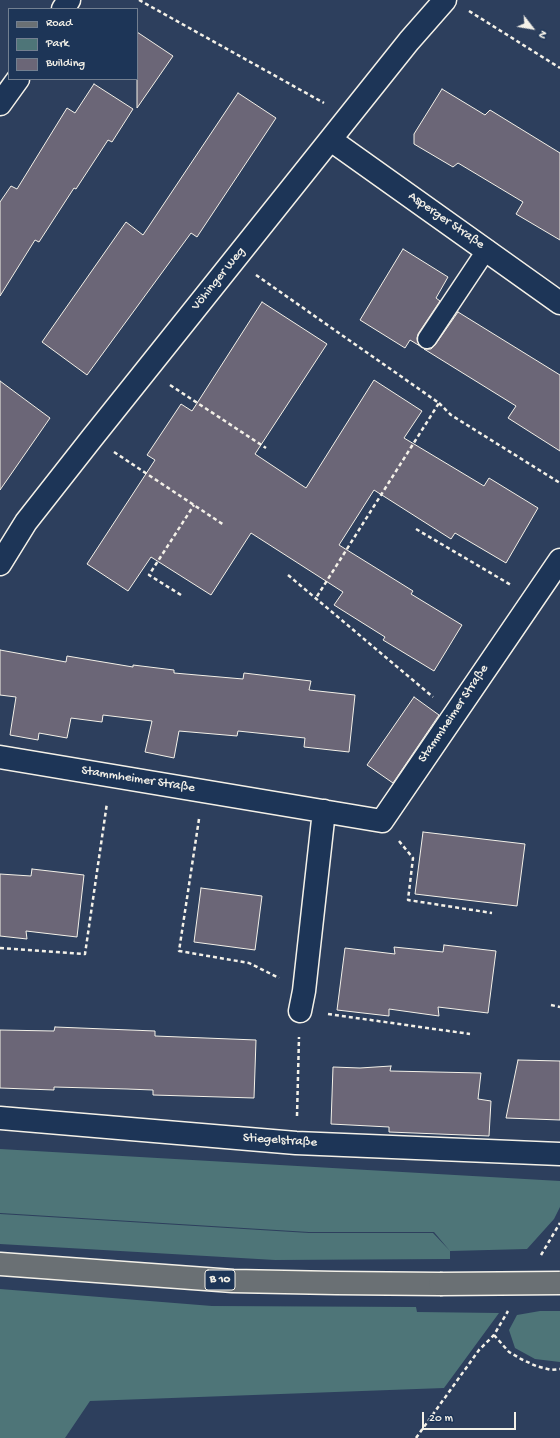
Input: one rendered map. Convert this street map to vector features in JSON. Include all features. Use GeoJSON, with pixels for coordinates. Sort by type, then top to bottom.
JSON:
{"type":"FeatureCollection","features":[{"type":"Feature","properties":{"kind":"main road","name":"B 10"},"geometry":{"type":"LineString","coordinates":[[0,1264],[233,1281],[440,1284],[560,1283]]}},
{"type":"Feature","properties":{"kind":"street","name":"Vöhinger Weg"},"geometry":{"type":"LineString","coordinates":[[0,564],[26,522],[92,438],[409,41],[445,0]]}},
{"type":"Feature","properties":{"kind":"street"},"geometry":{"type":"LineString","coordinates":[[0,104],[17,80]]}},
{"type":"Feature","properties":{"kind":"street","name":"Asperger Straße"},"geometry":{"type":"LineString","coordinates":[[331,140],[560,303]]}},
{"type":"Feature","properties":{"kind":"street","name":"Stammheimer Straße"},"geometry":{"type":"LineString","coordinates":[[0,757],[382,821],[560,560]]}},
{"type":"Feature","properties":{"kind":"street"},"geometry":{"type":"LineString","coordinates":[[302,1001],[324,811]]}},
{"type":"Feature","properties":{"kind":"street","name":"Stiegelstraße"},"geometry":{"type":"LineString","coordinates":[[0,1118],[296,1143],[560,1154]]}},
{"type":"Feature","properties":{"kind":"lane"},"geometry":{"type":"LineString","coordinates":[[428,339],[487,250]]}},
{"type":"Feature","properties":{"kind":"path"},"geometry":{"type":"LineString","coordinates":[[139,0],[349,117]]}},
{"type":"Feature","properties":{"kind":"path"},"geometry":{"type":"LineString","coordinates":[[466,8],[560,68]]}},
{"type":"Feature","properties":{"kind":"path"},"geometry":{"type":"LineString","coordinates":[[234,260],[438,402],[451,415],[560,483]]}},
{"type":"Feature","properties":{"kind":"path"},"geometry":{"type":"LineString","coordinates":[[147,370],[266,448]]}},
{"type":"Feature","properties":{"kind":"path"},"geometry":{"type":"LineString","coordinates":[[316,598],[438,402]]}},
{"type":"Feature","properties":{"kind":"path"},"geometry":{"type":"LineString","coordinates":[[92,438],[224,524]]}},
{"type":"Feature","properties":{"kind":"path"},"geometry":{"type":"LineString","coordinates":[[181,595],[150,575],[194,505]]}},
{"type":"Feature","properties":{"kind":"path"},"geometry":{"type":"LineString","coordinates":[[416,529],[534,598]]}},
{"type":"Feature","properties":{"kind":"path"},"geometry":{"type":"LineString","coordinates":[[288,575],[454,715]]}},
{"type":"Feature","properties":{"kind":"path"},"geometry":{"type":"LineString","coordinates":[[0,948],[85,954],[112,776]]}},
{"type":"Feature","properties":{"kind":"path"},"geometry":{"type":"LineString","coordinates":[[203,791],[179,951],[249,963],[302,1001],[470,1034]]}},
{"type":"Feature","properties":{"kind":"path"},"geometry":{"type":"LineString","coordinates":[[382,821],[413,858],[408,900],[492,913]]}},
{"type":"Feature","properties":{"kind":"path"},"geometry":{"type":"LineString","coordinates":[[296,1143],[302,1001]]}},
{"type":"Feature","properties":{"kind":"path"},"geometry":{"type":"LineString","coordinates":[[551,1005],[560,1007]]}},
{"type":"Feature","properties":{"kind":"path"},"geometry":{"type":"LineString","coordinates":[[416,1438],[479,1350],[494,1335],[509,1352],[521,1359],[536,1366],[551,1370],[560,1369]]}},
{"type":"Feature","properties":{"kind":"green space"},"geometry":{"type":"Polygon","coordinates":[[[0,1149],[560,1181],[560,1207],[554,1219],[527,1249],[450,1251],[434,1232],[309,1232],[0,1213],[0,1149]]]}},
{"type":"Feature","properties":{"kind":"green space"},"geometry":{"type":"Polygon","coordinates":[[[0,1214],[309,1233],[433,1233],[450,1251],[450,1259],[275,1260],[0,1244],[0,1214]]]}},
{"type":"Feature","properties":{"kind":"green space"},"geometry":{"type":"Polygon","coordinates":[[[0,1289],[212,1306],[416,1307],[417,1312],[499,1313],[444,1388],[90,1401],[65,1438],[0,1438],[0,1289]]]}},
{"type":"Feature","properties":{"kind":"green space"},"geometry":{"type":"Polygon","coordinates":[[[540,1311],[560,1311],[560,1362],[535,1359],[515,1348],[509,1330],[517,1315],[540,1311]]]}},
{"type":"Feature","properties":{"kind":"building"},"geometry":{"type":"Polygon","coordinates":[[[138,33],[173,56],[137,108],[138,80],[138,33]]]}},
{"type":"Feature","properties":{"kind":"building"},"geometry":{"type":"Polygon","coordinates":[[[94,84],[133,109],[112,142],[108,140],[76,189],[74,188],[39,242],[35,240],[0,296],[0,202],[11,186],[17,189],[67,108],[75,113],[94,84]]]}},
{"type":"Feature","properties":{"kind":"building"},"geometry":{"type":"Polygon","coordinates":[[[442,89],[485,115],[490,110],[560,153],[560,240],[516,214],[523,202],[458,163],[453,167],[414,144],[414,134],[442,89]]]}},
{"type":"Feature","properties":{"kind":"building"},"geometry":{"type":"Polygon","coordinates":[[[238,93],[276,118],[197,237],[191,233],[87,375],[42,342],[126,222],[143,235],[238,93]]]}},
{"type":"Feature","properties":{"kind":"building"},"geometry":{"type":"Polygon","coordinates":[[[403,249],[448,277],[436,298],[440,301],[418,334],[417,339],[420,346],[410,340],[405,348],[360,320],[403,249]]]}},
{"type":"Feature","properties":{"kind":"building"},"geometry":{"type":"Polygon","coordinates":[[[262,302],[327,344],[255,454],[306,488],[374,380],[422,411],[404,438],[484,486],[489,478],[538,508],[506,563],[455,533],[451,539],[374,490],[339,545],[413,591],[411,594],[462,625],[434,671],[383,640],[385,637],[334,605],[343,592],[251,533],[211,595],[151,557],[128,591],[87,564],[155,460],[147,455],[181,404],[192,411],[262,302]]]}},
{"type":"Feature","properties":{"kind":"building"},"geometry":{"type":"Polygon","coordinates":[[[458,312],[560,375],[560,451],[508,418],[516,406],[424,349],[431,349],[435,345],[458,312]]]}},
{"type":"Feature","properties":{"kind":"building"},"geometry":{"type":"Polygon","coordinates":[[[0,381],[50,418],[0,490],[0,381]]]}},
{"type":"Feature","properties":{"kind":"building"},"geometry":{"type":"Polygon","coordinates":[[[0,650],[66,662],[67,656],[133,667],[133,665],[174,670],[174,673],[243,679],[244,673],[311,681],[309,690],[355,695],[349,752],[304,747],[305,738],[238,731],[237,736],[179,731],[174,758],[145,752],[152,721],[103,715],[102,722],[71,718],[67,738],[39,733],[38,740],[10,735],[16,697],[0,695],[0,650]]]}},
{"type":"Feature","properties":{"kind":"building"},"geometry":{"type":"Polygon","coordinates":[[[414,697],[439,715],[393,783],[367,765],[414,697]]]}},
{"type":"Feature","properties":{"kind":"building"},"geometry":{"type":"Polygon","coordinates":[[[423,832],[525,844],[517,906],[415,894],[423,832]]]}},
{"type":"Feature","properties":{"kind":"building"},"geometry":{"type":"Polygon","coordinates":[[[32,869],[84,875],[77,937],[26,931],[27,939],[0,936],[0,874],[31,876],[32,869]]]}},
{"type":"Feature","properties":{"kind":"building"},"geometry":{"type":"Polygon","coordinates":[[[201,888],[262,896],[255,950],[194,942],[201,888]]]}},
{"type":"Feature","properties":{"kind":"building"},"geometry":{"type":"Polygon","coordinates":[[[444,945],[496,951],[488,1013],[438,1007],[439,1016],[389,1009],[389,1016],[337,1010],[345,948],[395,954],[394,947],[443,952],[444,945]]]}},
{"type":"Feature","properties":{"kind":"building"},"geometry":{"type":"Polygon","coordinates":[[[55,1027],[155,1031],[155,1036],[256,1040],[254,1098],[153,1095],[153,1090],[54,1087],[54,1090],[0,1088],[0,1030],[54,1031],[55,1027]]]}},
{"type":"Feature","properties":{"kind":"building"},"geometry":{"type":"Polygon","coordinates":[[[518,1060],[560,1061],[560,1120],[506,1118],[518,1060]]]}},
{"type":"Feature","properties":{"kind":"building"},"geometry":{"type":"Polygon","coordinates":[[[391,1066],[390,1071],[481,1073],[478,1099],[491,1101],[489,1136],[389,1132],[389,1127],[331,1124],[333,1067],[360,1068],[391,1066]]]}}]}
